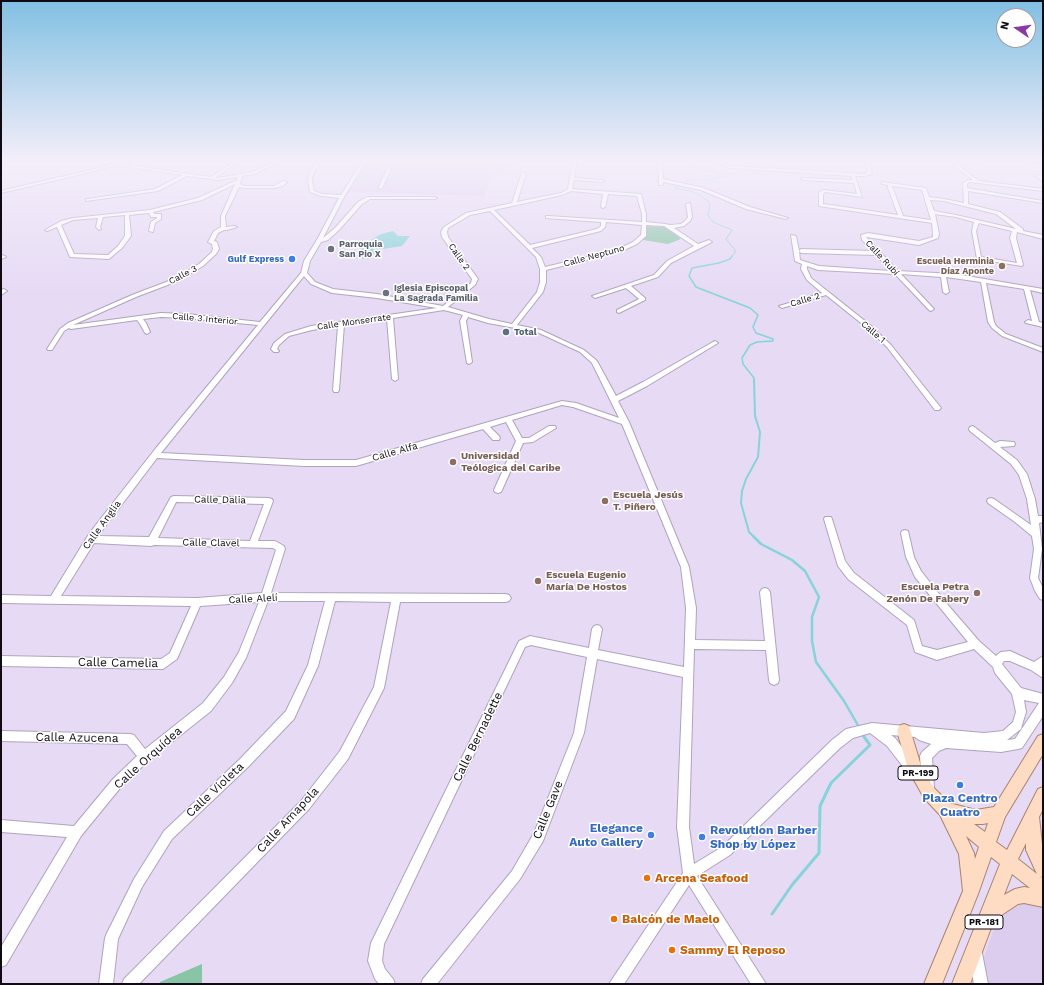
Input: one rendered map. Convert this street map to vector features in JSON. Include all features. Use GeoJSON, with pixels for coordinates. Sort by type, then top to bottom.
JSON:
{"type":"FeatureCollection","features":[{"type":"Feature","properties":{"kind":"main road","name":"PR-199"},"geometry":{"type":"LineString","coordinates":[[904,731],[915,769],[929,793],[944,808],[1043,889]]}},
{"type":"Feature","properties":{"kind":"main road","name":"PR-181"},"geometry":{"type":"LineString","coordinates":[[934,984],[970,894],[999,813],[1043,741]]}},
{"type":"Feature","properties":{"kind":"main road","name":"PR-181"},"geometry":{"type":"LineString","coordinates":[[961,984],[974,947],[1009,861],[1043,794]]}},
{"type":"Feature","properties":{"kind":"main road"},"geometry":{"type":"LineString","coordinates":[[944,808],[976,817],[999,813]]}},
{"type":"Feature","properties":{"kind":"main road"},"geometry":{"type":"LineString","coordinates":[[944,808],[966,853],[970,894]]}},
{"type":"Feature","properties":{"kind":"main road"},"geometry":{"type":"LineString","coordinates":[[1032,815],[1034,850],[1043,870]]}},
{"type":"Feature","properties":{"kind":"main road"},"geometry":{"type":"LineString","coordinates":[[987,915],[1015,897],[1024,895],[1043,900]]}},
{"type":"Feature","properties":{"kind":"street"},"geometry":{"type":"LineString","coordinates":[[47,230],[73,219],[150,211],[171,206]]}},
{"type":"Feature","properties":{"kind":"street"},"geometry":{"type":"LineString","coordinates":[[228,206],[223,216],[224,228],[235,227]]}},
{"type":"Feature","properties":{"kind":"street"},"geometry":{"type":"LineString","coordinates":[[156,455],[304,273],[307,261],[337,206]]}},
{"type":"Feature","properties":{"kind":"street"},"geometry":{"type":"LineString","coordinates":[[319,241],[326,239],[357,206]]}},
{"type":"Feature","properties":{"kind":"street","name":"Calle 2"},"geometry":{"type":"LineString","coordinates":[[444,308],[473,284],[475,279],[444,237],[444,230],[446,227],[468,214],[505,206]]}},
{"type":"Feature","properties":{"kind":"street","name":"Calle 2"},"geometry":{"type":"LineString","coordinates":[[642,206],[645,224]]}},
{"type":"Feature","properties":{"kind":"street"},"geometry":{"type":"LineString","coordinates":[[548,217],[670,227],[682,225],[688,221],[690,216],[688,206]]}},
{"type":"Feature","properties":{"kind":"street"},"geometry":{"type":"LineString","coordinates":[[743,206],[786,218]]}},
{"type":"Feature","properties":{"kind":"street"},"geometry":{"type":"LineString","coordinates":[[828,206],[933,222],[932,212],[929,206]]}},
{"type":"Feature","properties":{"kind":"street"},"geometry":{"type":"LineString","coordinates":[[897,206],[901,216]]}},
{"type":"Feature","properties":{"kind":"street"},"geometry":{"type":"LineString","coordinates":[[973,206],[998,213],[1024,233]]}},
{"type":"Feature","properties":{"kind":"street"},"geometry":{"type":"LineString","coordinates":[[491,209],[538,257],[543,269],[544,282],[540,292],[513,326]]}},
{"type":"Feature","properties":{"kind":"street"},"geometry":{"type":"LineString","coordinates":[[150,211],[153,216],[159,215],[159,219],[153,222],[151,231]]}},
{"type":"Feature","properties":{"kind":"street"},"geometry":{"type":"LineString","coordinates":[[932,212],[977,221],[1043,238]]}},
{"type":"Feature","properties":{"kind":"street"},"geometry":{"type":"LineString","coordinates":[[58,225],[72,256],[109,257],[120,247],[128,236],[127,214]]}},
{"type":"Feature","properties":{"kind":"street"},"geometry":{"type":"LineString","coordinates":[[99,229],[98,227],[101,216]]}},
{"type":"Feature","properties":{"kind":"street"},"geometry":{"type":"LineString","coordinates":[[529,247],[599,230],[603,227],[604,221]]}},
{"type":"Feature","properties":{"kind":"street"},"geometry":{"type":"LineString","coordinates":[[977,221],[974,231],[979,258],[1020,265],[1013,238],[1015,230]]}},
{"type":"Feature","properties":{"kind":"street","name":"Calle Rubí"},"geometry":{"type":"LineString","coordinates":[[931,309],[877,253],[863,236],[910,242],[927,242],[935,238],[936,234],[933,222]]}},
{"type":"Feature","properties":{"kind":"street","name":"Calle Neptuno"},"geometry":{"type":"LineString","coordinates":[[543,269],[618,252],[635,243],[644,234],[645,224]]}},
{"type":"Feature","properties":{"kind":"street"},"geometry":{"type":"LineString","coordinates":[[670,227],[698,246]]}},
{"type":"Feature","properties":{"kind":"street","name":"Calle 3"},"geometry":{"type":"LineString","coordinates":[[70,324],[128,298],[176,280],[201,265],[214,253],[216,248],[214,242],[211,242],[212,237],[216,232],[224,228]]}},
{"type":"Feature","properties":{"kind":"street","name":"Calle 1"},"geometry":{"type":"LineString","coordinates":[[793,236],[798,261],[805,264],[804,269],[806,276],[885,341],[937,408]]}},
{"type":"Feature","properties":{"kind":"street"},"geometry":{"type":"LineString","coordinates":[[594,296],[656,276],[669,262],[698,246],[709,242]]}},
{"type":"Feature","properties":{"kind":"street"},"geometry":{"type":"LineString","coordinates":[[801,251],[877,253]]}},
{"type":"Feature","properties":{"kind":"street"},"geometry":{"type":"LineString","coordinates":[[805,264],[826,270],[956,276],[1043,291]]}},
{"type":"Feature","properties":{"kind":"street"},"geometry":{"type":"LineString","coordinates":[[304,273],[313,283],[332,291],[377,296],[444,308],[466,315],[539,331],[582,351],[595,362],[602,372],[614,400],[626,422],[685,568],[691,608],[683,827],[689,874],[759,984]]}},
{"type":"Feature","properties":{"kind":"street"},"geometry":{"type":"LineString","coordinates":[[943,275],[946,292]]}},
{"type":"Feature","properties":{"kind":"street"},"geometry":{"type":"LineString","coordinates":[[983,280],[991,322],[997,331],[1043,350]]}},
{"type":"Feature","properties":{"kind":"street"},"geometry":{"type":"LineString","coordinates":[[619,311],[643,299],[628,286]]}},
{"type":"Feature","properties":{"kind":"street"},"geometry":{"type":"LineString","coordinates":[[1026,288],[1040,324]]}},
{"type":"Feature","properties":{"kind":"street","name":"Calle 2"},"geometry":{"type":"LineString","coordinates":[[782,306],[827,294]]}},
{"type":"Feature","properties":{"kind":"street","name":"Calle Monserrate"},"geometry":{"type":"LineString","coordinates":[[276,351],[274,348],[276,344],[288,335],[311,328],[444,308]]}},
{"type":"Feature","properties":{"kind":"street","name":"Calle 3 Interior"},"geometry":{"type":"LineString","coordinates":[[70,324],[70,327],[161,315],[186,316],[261,324]]}},
{"type":"Feature","properties":{"kind":"street"},"geometry":{"type":"LineString","coordinates":[[466,315],[463,321],[469,362]]}},
{"type":"Feature","properties":{"kind":"street"},"geometry":{"type":"LineString","coordinates":[[390,317],[395,380]]}},
{"type":"Feature","properties":{"kind":"street"},"geometry":{"type":"LineString","coordinates":[[138,318],[143,323],[147,332]]}},
{"type":"Feature","properties":{"kind":"street"},"geometry":{"type":"LineString","coordinates":[[1028,322],[1040,324]]}},
{"type":"Feature","properties":{"kind":"street"},"geometry":{"type":"LineString","coordinates":[[336,390],[342,323]]}},
{"type":"Feature","properties":{"kind":"street"},"geometry":{"type":"LineString","coordinates":[[50,349],[62,330],[70,324]]}},
{"type":"Feature","properties":{"kind":"street"},"geometry":{"type":"LineString","coordinates":[[614,400],[645,384],[715,343]]}},
{"type":"Feature","properties":{"kind":"street","name":"Calle Alfa"},"geometry":{"type":"LineString","coordinates":[[156,455],[356,463],[562,403],[574,405],[626,422]]}},
{"type":"Feature","properties":{"kind":"street"},"geometry":{"type":"LineString","coordinates":[[508,419],[520,440]]}},
{"type":"Feature","properties":{"kind":"street"},"geometry":{"type":"LineString","coordinates":[[485,426],[496,438]]}},
{"type":"Feature","properties":{"kind":"street"},"geometry":{"type":"LineString","coordinates":[[520,440],[530,440],[552,428]]}},
{"type":"Feature","properties":{"kind":"street"},"geometry":{"type":"LineString","coordinates":[[973,429],[1014,462],[1023,474],[1039,519],[1035,534],[1041,554],[1034,578],[1043,596]]}},
{"type":"Feature","properties":{"kind":"street"},"geometry":{"type":"LineString","coordinates":[[498,490],[520,440]]}},
{"type":"Feature","properties":{"kind":"street"},"geometry":{"type":"LineString","coordinates":[[995,446],[1000,444],[1011,444]]}},
{"type":"Feature","properties":{"kind":"street","name":"Calle Anglia"},"geometry":{"type":"LineString","coordinates":[[54,599],[90,539],[156,455]]}},
{"type":"Feature","properties":{"kind":"street","name":"Calle Dalia"},"geometry":{"type":"LineString","coordinates":[[151,542],[174,499],[269,501],[253,544]]}},
{"type":"Feature","properties":{"kind":"street"},"geometry":{"type":"LineString","coordinates":[[991,501],[1035,534]]}},
{"type":"Feature","properties":{"kind":"street"},"geometry":{"type":"LineString","coordinates":[[828,519],[841,563],[851,576],[911,623],[918,649],[937,655],[976,644]]}},
{"type":"Feature","properties":{"kind":"street"},"geometry":{"type":"LineString","coordinates":[[616,984],[689,874],[726,851],[836,744],[863,729],[984,738],[1005,736],[1017,725],[1021,712],[1017,692],[999,670],[997,664],[976,644],[918,574],[910,557],[905,533]]}},
{"type":"Feature","properties":{"kind":"street","name":"Calle Clavel"},"geometry":{"type":"LineString","coordinates":[[90,539],[275,545],[281,549],[265,597]]}},
{"type":"Feature","properties":{"kind":"street"},"geometry":{"type":"LineString","coordinates":[[766,592],[774,680]]}},
{"type":"Feature","properties":{"kind":"street","name":"Calle Alelí"},"geometry":{"type":"LineString","coordinates":[[1,599],[197,602],[265,597],[506,598]]}},
{"type":"Feature","properties":{"kind":"street","name":"Calle Orquídea"},"geometry":{"type":"LineString","coordinates":[[1,960],[77,832],[117,783],[144,757],[207,707],[216,696],[243,655],[265,597]]}},
{"type":"Feature","properties":{"kind":"street","name":"Calle Violeta"},"geometry":{"type":"LineString","coordinates":[[106,984],[112,938],[138,883],[168,834],[244,763],[290,715],[313,666],[331,598]]}},
{"type":"Feature","properties":{"kind":"street","name":"Calle Amapola"},"geometry":{"type":"LineString","coordinates":[[129,984],[305,805],[344,755],[379,688],[396,598]]}},
{"type":"Feature","properties":{"kind":"street","name":"Calle Camelia"},"geometry":{"type":"LineString","coordinates":[[1,661],[163,664],[174,656],[197,602]]}},
{"type":"Feature","properties":{"kind":"street","name":"Calle Gave"},"geometry":{"type":"LineString","coordinates":[[428,984],[516,875],[539,837],[579,733],[597,628]]}},
{"type":"Feature","properties":{"kind":"street","name":"Calle Bernadette"},"geometry":{"type":"LineString","coordinates":[[388,984],[380,974],[375,961],[378,943],[522,644],[530,640],[688,672]]}},
{"type":"Feature","properties":{"kind":"street"},"geometry":{"type":"LineString","coordinates":[[689,644],[771,646]]}},
{"type":"Feature","properties":{"kind":"street"},"geometry":{"type":"LineString","coordinates":[[997,664],[1001,657],[1010,656],[1040,667]]}},
{"type":"Feature","properties":{"kind":"street"},"geometry":{"type":"LineString","coordinates":[[1017,692],[1027,696],[1043,699]]}},
{"type":"Feature","properties":{"kind":"street"},"geometry":{"type":"LineString","coordinates":[[904,731],[947,743],[1001,747],[1018,744],[1043,706]]}},
{"type":"Feature","properties":{"kind":"street"},"geometry":{"type":"LineString","coordinates":[[863,729],[891,742],[929,793]]}},
{"type":"Feature","properties":{"kind":"street","name":"Calle Azucena"},"geometry":{"type":"LineString","coordinates":[[1,736],[130,739],[144,757]]}},
{"type":"Feature","properties":{"kind":"street"},"geometry":{"type":"LineString","coordinates":[[929,793],[926,756],[935,747],[947,743]]}},
{"type":"Feature","properties":{"kind":"street"},"geometry":{"type":"LineString","coordinates":[[1,826],[77,832]]}},
{"type":"Feature","properties":{"kind":"street"},"geometry":{"type":"LineString","coordinates":[[974,947],[982,984]]}},
{"type":"Feature","properties":{"kind":"shaded area"},"geometry":{"type":"Polygon","coordinates":[[[646,226],[666,227],[681,239],[668,244],[643,240],[646,226]]]}},
{"type":"Feature","properties":{"kind":"shaded area"},"geometry":{"type":"Polygon","coordinates":[[[393,231],[398,236],[410,236],[402,246],[377,250],[369,259],[356,258],[361,246],[381,234],[393,231]]]}},
{"type":"Feature","properties":{"kind":"shaded area"},"geometry":{"type":"Polygon","coordinates":[[[1019,903],[1043,906],[1043,984],[975,984],[999,913],[1019,903]]]}},
{"type":"Feature","properties":{"kind":"shaded area"},"geometry":{"type":"Polygon","coordinates":[[[202,964],[202,984],[160,984],[160,982],[202,964]]]}},
{"type":"Feature","properties":{"kind":"waterway"},"geometry":{"type":"LineString","coordinates":[[710,206],[708,216],[713,222],[732,230],[726,239],[735,250],[735,253],[732,256]]}},
{"type":"Feature","properties":{"kind":"waterway"},"geometry":{"type":"LineString","coordinates":[[732,256],[730,259],[719,263],[692,268],[689,276],[696,287],[750,308],[758,315],[753,327],[756,333],[773,339],[773,341],[757,342],[750,345],[742,358],[743,364],[754,380]]}},
{"type":"Feature","properties":{"kind":"waterway"},"geometry":{"type":"LineString","coordinates":[[754,380],[755,416],[760,432],[758,457],[746,479],[742,491],[741,503],[749,532],[761,544],[792,560],[805,571],[819,597],[812,617],[812,641],[816,662],[844,701],[859,727]]}},
{"type":"Feature","properties":{"kind":"waterway"},"geometry":{"type":"LineString","coordinates":[[772,914],[792,885],[819,853],[820,806],[831,783],[870,745],[862,734]]}},
{"type":"Feature","properties":{"kind":"place","name":"Parroquia San Pio X"},"geometry":{"type":"Point","coordinates":[331,249]}},
{"type":"Feature","properties":{"kind":"place","name":"Gulf Express"},"geometry":{"type":"Point","coordinates":[292,259]}},
{"type":"Feature","properties":{"kind":"place","name":"Escuela Herminia Díaz Aponte"},"geometry":{"type":"Point","coordinates":[1002,266]}},
{"type":"Feature","properties":{"kind":"place","name":"Iglesia Episcopal La Sagrada Familia"},"geometry":{"type":"Point","coordinates":[386,293]}},
{"type":"Feature","properties":{"kind":"place","name":"Total"},"geometry":{"type":"Point","coordinates":[506,332]}},
{"type":"Feature","properties":{"kind":"place","name":"Universidad Teólogica del Caribe"},"geometry":{"type":"Point","coordinates":[453,462]}},
{"type":"Feature","properties":{"kind":"place","name":"Escuela Jesús T. Piñero"},"geometry":{"type":"Point","coordinates":[605,501]}},
{"type":"Feature","properties":{"kind":"place","name":"Escuela Eugenio María De Hostos"},"geometry":{"type":"Point","coordinates":[538,581]}},
{"type":"Feature","properties":{"kind":"place","name":"Escuela Petra Zenón De Fabery"},"geometry":{"type":"Point","coordinates":[977,593]}},
{"type":"Feature","properties":{"kind":"place","name":"Plaza Centro Cuatro"},"geometry":{"type":"Point","coordinates":[960,785]}},
{"type":"Feature","properties":{"kind":"place","name":"Elegance Auto Gallery"},"geometry":{"type":"Point","coordinates":[651,835]}},
{"type":"Feature","properties":{"kind":"place","name":"Revolution Barber Shop by López"},"geometry":{"type":"Point","coordinates":[702,837]}},
{"type":"Feature","properties":{"kind":"place","name":"Arcena Seafood"},"geometry":{"type":"Point","coordinates":[647,878]}},
{"type":"Feature","properties":{"kind":"place","name":"Balcón de Maelo"},"geometry":{"type":"Point","coordinates":[614,919]}},
{"type":"Feature","properties":{"kind":"place","name":"Sammy El Reposo"},"geometry":{"type":"Point","coordinates":[672,950]}}]}
